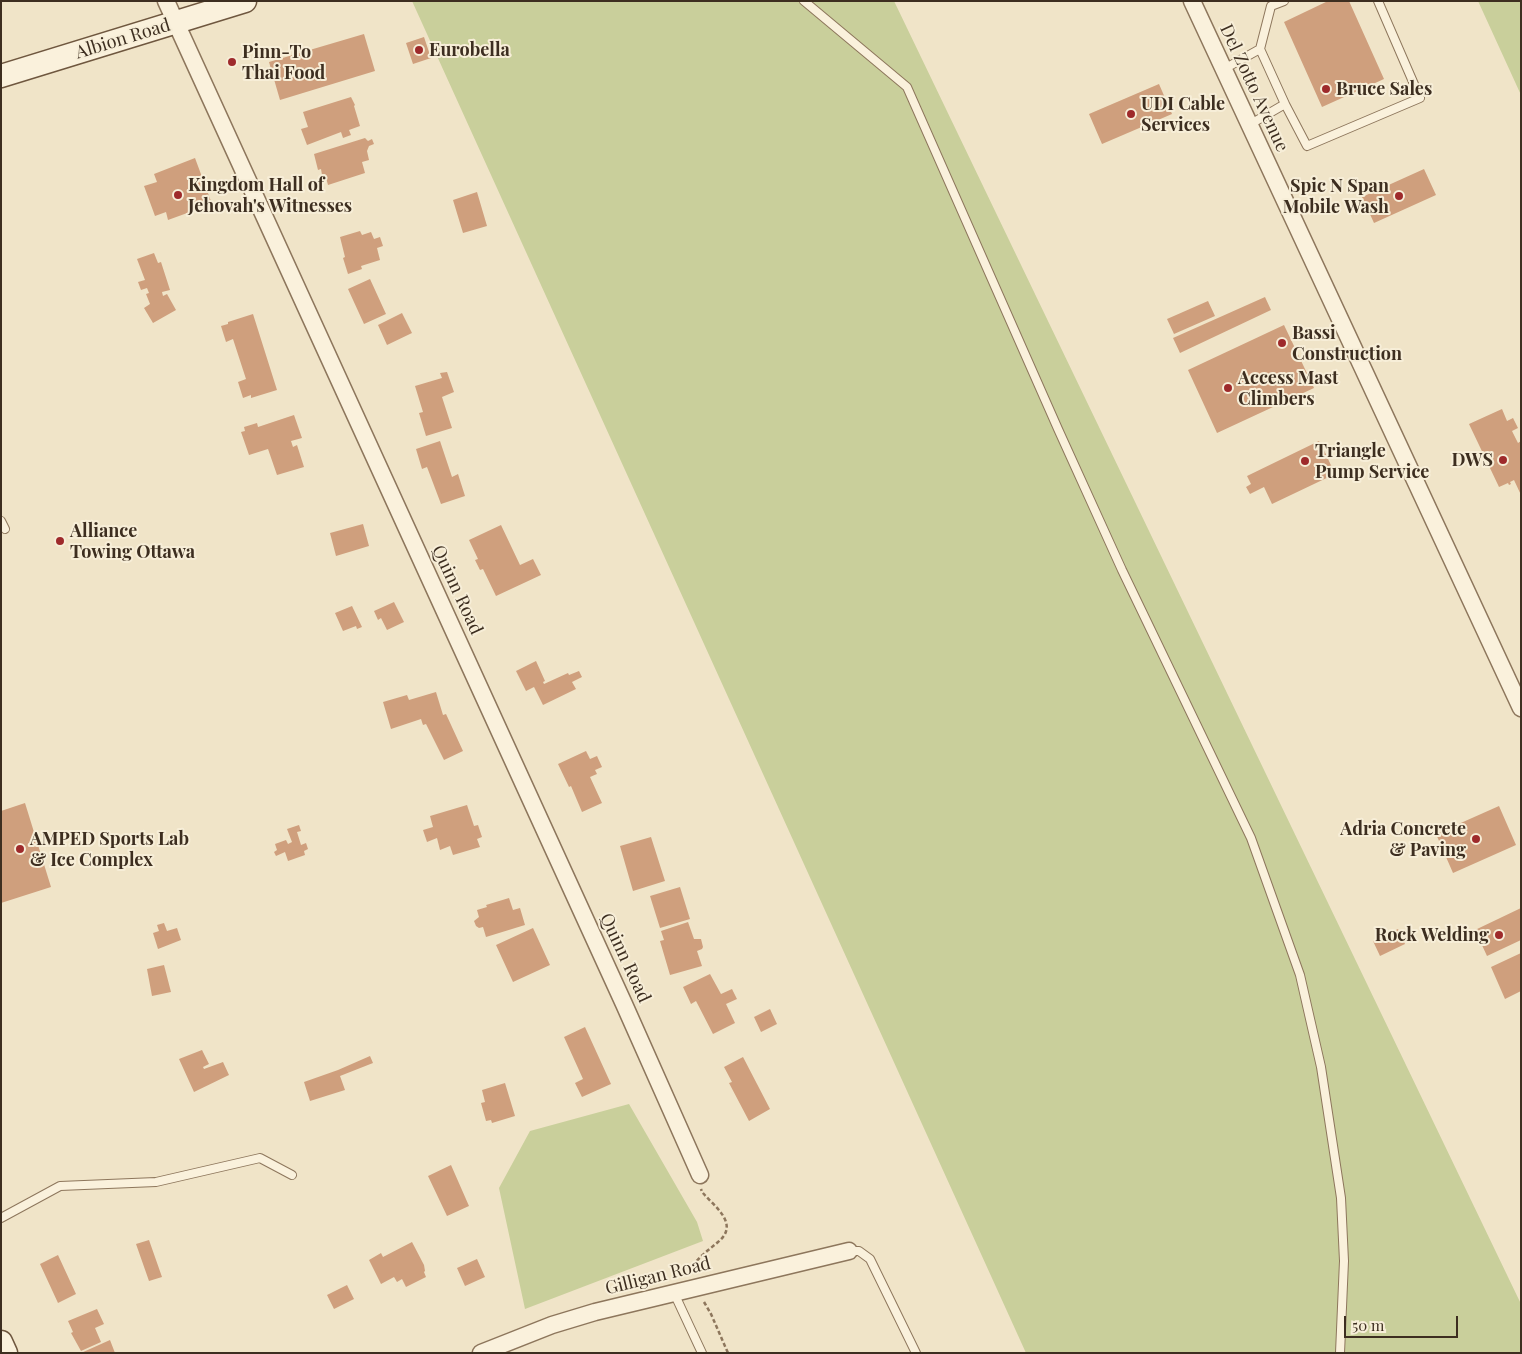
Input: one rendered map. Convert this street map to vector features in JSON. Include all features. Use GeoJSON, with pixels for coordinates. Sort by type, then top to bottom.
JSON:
{"type":"FeatureCollection","features":[{"type":"Feature","properties":{"kind":"main road","name":"Albion Road"},"geometry":{"type":"LineString","coordinates":[[1,76],[245,1]]}},
{"type":"Feature","properties":{"kind":"main road"},"geometry":{"type":"LineString","coordinates":[[1,1342],[6,1353]]}},
{"type":"Feature","properties":{"kind":"street","name":"Quinn Road"},"geometry":{"type":"LineString","coordinates":[[166,1],[174,23],[616,986],[700,1175]]}},
{"type":"Feature","properties":{"kind":"street","name":"Del Zotto Avenue"},"geometry":{"type":"LineString","coordinates":[[1192,1],[1521,708]]}},
{"type":"Feature","properties":{"kind":"street","name":"Gilligan Road"},"geometry":{"type":"LineString","coordinates":[[481,1353],[552,1325],[595,1312],[849,1251]]}},
{"type":"Feature","properties":{"kind":"lane"},"geometry":{"type":"LineString","coordinates":[[804,1],[907,86],[1126,579],[1251,838],[1300,975],[1321,1067],[1341,1198],[1344,1261],[1340,1353]]}},
{"type":"Feature","properties":{"kind":"lane"},"geometry":{"type":"LineString","coordinates":[[1284,1],[1272,6],[1260,49],[1307,146],[1420,98],[1378,1]]}},
{"type":"Feature","properties":{"kind":"lane"},"geometry":{"type":"LineString","coordinates":[[1224,68],[1260,49]]}},
{"type":"Feature","properties":{"kind":"lane"},"geometry":{"type":"LineString","coordinates":[[1249,125],[1285,104]]}},
{"type":"Feature","properties":{"kind":"lane"},"geometry":{"type":"LineString","coordinates":[[1,521],[4,529]]}},
{"type":"Feature","properties":{"kind":"lane"},"geometry":{"type":"LineString","coordinates":[[1,1218],[60,1186],[156,1182],[260,1158],[292,1175]]}},
{"type":"Feature","properties":{"kind":"lane"},"geometry":{"type":"LineString","coordinates":[[849,1251],[859,1251],[870,1259],[916,1353]]}},
{"type":"Feature","properties":{"kind":"lane"},"geometry":{"type":"LineString","coordinates":[[674,1293],[702,1353]]}},
{"type":"Feature","properties":{"kind":"path"},"geometry":{"type":"LineString","coordinates":[[696,1279],[695,1263],[722,1239],[728,1226],[724,1217],[702,1192],[700,1175]]}},
{"type":"Feature","properties":{"kind":"path"},"geometry":{"type":"LineString","coordinates":[[704,1302],[728,1353]]}},
{"type":"Feature","properties":{"kind":"green space"},"geometry":{"type":"Polygon","coordinates":[[[412,1],[894,1],[1521,1304],[1521,1353],[1026,1353],[412,1]]]}},
{"type":"Feature","properties":{"kind":"green space"},"geometry":{"type":"Polygon","coordinates":[[[1478,1],[1521,1],[1521,95],[1478,1]]]}},
{"type":"Feature","properties":{"kind":"green space"},"geometry":{"type":"Polygon","coordinates":[[[629,1104],[697,1222],[703,1241],[525,1309],[499,1188],[530,1131],[629,1104]]]}},
{"type":"Feature","properties":{"kind":"building"},"geometry":{"type":"Polygon","coordinates":[[[1328,1],[1349,1],[1384,79],[1322,107],[1284,22],[1328,1]]]}},
{"type":"Feature","properties":{"kind":"building"},"geometry":{"type":"Polygon","coordinates":[[[364,34],[375,71],[280,100],[269,62],[364,34]]]}},
{"type":"Feature","properties":{"kind":"building","name":"Eurobella"},"geometry":{"type":"Polygon","coordinates":[[[424,37],[431,58],[413,64],[406,43],[424,37]]]}},
{"type":"Feature","properties":{"kind":"building","name":"UDI Cable Services"},"geometry":{"type":"Polygon","coordinates":[[[1159,84],[1172,114],[1102,144],[1089,114],[1159,84]]]}},
{"type":"Feature","properties":{"kind":"building"},"geometry":{"type":"Polygon","coordinates":[[[351,97],[360,126],[349,130],[351,135],[343,138],[341,132],[307,145],[301,129],[308,127],[303,112],[351,97]]]}},
{"type":"Feature","properties":{"kind":"building"},"geometry":{"type":"Polygon","coordinates":[[[365,138],[368,141],[372,139],[374,144],[369,146],[367,151],[369,160],[362,162],[365,173],[328,185],[325,174],[322,175],[321,169],[318,170],[314,154],[365,138]]]}},
{"type":"Feature","properties":{"kind":"building","name":"Kingdom Hall of Jehovah's Witnesses"},"geometry":{"type":"Polygon","coordinates":[[[195,158],[212,204],[168,220],[166,212],[155,216],[144,186],[157,182],[154,174],[195,158]]]}},
{"type":"Feature","properties":{"kind":"building","name":"Spic N Span Mobile Wash"},"geometry":{"type":"Polygon","coordinates":[[[1424,169],[1436,195],[1374,223],[1362,197],[1424,169]]]}},
{"type":"Feature","properties":{"kind":"building"},"geometry":{"type":"Polygon","coordinates":[[[477,192],[487,226],[463,233],[453,200],[477,192]]]}},
{"type":"Feature","properties":{"kind":"building"},"geometry":{"type":"Polygon","coordinates":[[[360,231],[362,235],[371,232],[374,239],[380,237],[383,246],[377,248],[380,260],[361,266],[362,269],[348,274],[343,258],[345,257],[340,237],[360,231]]]}},
{"type":"Feature","properties":{"kind":"building"},"geometry":{"type":"Polygon","coordinates":[[[154,253],[158,263],[161,262],[170,290],[162,292],[163,296],[167,294],[176,310],[153,323],[144,308],[150,304],[146,294],[149,293],[147,288],[141,290],[138,282],[145,280],[137,259],[154,253]]]}},
{"type":"Feature","properties":{"kind":"building"},"geometry":{"type":"Polygon","coordinates":[[[370,279],[386,314],[364,324],[348,289],[370,279]]]}},
{"type":"Feature","properties":{"kind":"building"},"geometry":{"type":"Polygon","coordinates":[[[1265,297],[1271,310],[1180,353],[1173,338],[1265,297]]]}},
{"type":"Feature","properties":{"kind":"building"},"geometry":{"type":"Polygon","coordinates":[[[1208,301],[1215,316],[1174,334],[1167,319],[1208,301]]]}},
{"type":"Feature","properties":{"kind":"building"},"geometry":{"type":"Polygon","coordinates":[[[402,313],[412,333],[387,345],[378,325],[402,313]]]}},
{"type":"Feature","properties":{"kind":"building"},"geometry":{"type":"Polygon","coordinates":[[[253,314],[277,390],[251,398],[251,395],[243,398],[238,382],[246,379],[233,339],[226,342],[221,326],[253,314]]]}},
{"type":"Feature","properties":{"kind":"building"},"geometry":{"type":"Polygon","coordinates":[[[1284,325],[1314,388],[1217,433],[1188,370],[1284,325]]]}},
{"type":"Feature","properties":{"kind":"building"},"geometry":{"type":"Polygon","coordinates":[[[447,372],[454,392],[442,397],[452,428],[426,436],[419,413],[423,412],[415,386],[442,378],[440,373],[447,372]]]}},
{"type":"Feature","properties":{"kind":"building","name":"DWS"},"geometry":{"type":"Polygon","coordinates":[[[1502,409],[1507,421],[1513,418],[1518,428],[1512,431],[1518,443],[1521,441],[1521,495],[1514,480],[1509,485],[1508,483],[1499,487],[1469,424],[1502,409]]]}},
{"type":"Feature","properties":{"kind":"building"},"geometry":{"type":"Polygon","coordinates":[[[294,415],[302,438],[291,441],[293,447],[297,445],[304,467],[277,475],[268,449],[249,455],[241,432],[245,431],[244,427],[257,423],[258,427],[294,415]]]}},
{"type":"Feature","properties":{"kind":"building"},"geometry":{"type":"Polygon","coordinates":[[[440,441],[452,477],[458,474],[465,496],[441,504],[427,467],[422,469],[416,449],[440,441]]]}},
{"type":"Feature","properties":{"kind":"building","name":"Triangle Pump Service"},"geometry":{"type":"Polygon","coordinates":[[[1319,441],[1320,443],[1323,442],[1325,446],[1323,448],[1335,474],[1272,504],[1264,487],[1250,494],[1246,487],[1251,484],[1247,476],[1319,441]]]}},
{"type":"Feature","properties":{"kind":"building"},"geometry":{"type":"Polygon","coordinates":[[[363,524],[369,546],[336,556],[330,533],[363,524]]]}},
{"type":"Feature","properties":{"kind":"building"},"geometry":{"type":"Polygon","coordinates":[[[501,525],[520,565],[533,559],[541,575],[496,596],[483,569],[480,570],[475,560],[478,559],[469,540],[501,525]]]}},
{"type":"Feature","properties":{"kind":"building"},"geometry":{"type":"Polygon","coordinates":[[[394,602],[404,622],[387,630],[381,618],[378,620],[374,611],[394,602]]]}},
{"type":"Feature","properties":{"kind":"building"},"geometry":{"type":"Polygon","coordinates":[[[352,606],[362,627],[357,629],[356,626],[343,631],[335,613],[352,606]]]}},
{"type":"Feature","properties":{"kind":"building"},"geometry":{"type":"Polygon","coordinates":[[[536,661],[545,681],[543,682],[544,684],[568,673],[569,675],[579,671],[582,677],[572,682],[576,689],[543,705],[534,687],[526,691],[516,671],[536,661]]]}},
{"type":"Feature","properties":{"kind":"building"},"geometry":{"type":"Polygon","coordinates":[[[436,692],[443,715],[446,714],[463,751],[444,760],[426,724],[423,725],[421,719],[391,729],[383,702],[407,695],[409,700],[436,692]]]}},
{"type":"Feature","properties":{"kind":"building"},"geometry":{"type":"Polygon","coordinates":[[[586,751],[590,759],[597,756],[602,767],[595,770],[597,774],[590,777],[602,803],[582,812],[571,786],[569,787],[558,764],[586,751]]]}},
{"type":"Feature","properties":{"kind":"building","name":"AMPED Sports Lab & Ice Complex"},"geometry":{"type":"Polygon","coordinates":[[[25,803],[51,887],[1,903],[1,811],[25,803]]]}},
{"type":"Feature","properties":{"kind":"building"},"geometry":{"type":"Polygon","coordinates":[[[467,805],[474,826],[478,825],[482,837],[477,839],[480,847],[453,855],[450,846],[440,850],[437,838],[427,842],[423,830],[433,827],[430,816],[467,805]]]}},
{"type":"Feature","properties":{"kind":"building","name":"Adria Concrete & Paving"},"geometry":{"type":"Polygon","coordinates":[[[1499,806],[1516,845],[1453,873],[1436,834],[1499,806]]]}},
{"type":"Feature","properties":{"kind":"building"},"geometry":{"type":"Polygon","coordinates":[[[299,825],[301,831],[297,832],[301,845],[306,843],[308,849],[304,851],[305,855],[288,861],[285,852],[276,856],[274,852],[277,850],[275,844],[286,840],[288,844],[292,842],[287,829],[299,825]]]}},
{"type":"Feature","properties":{"kind":"building"},"geometry":{"type":"Polygon","coordinates":[[[651,837],[665,881],[633,891],[620,846],[651,837]]]}},
{"type":"Feature","properties":{"kind":"building"},"geometry":{"type":"Polygon","coordinates":[[[680,887],[690,919],[660,928],[650,896],[680,887]]]}},
{"type":"Feature","properties":{"kind":"building"},"geometry":{"type":"Polygon","coordinates":[[[509,898],[513,910],[520,908],[525,925],[486,937],[483,927],[479,928],[476,926],[474,921],[479,917],[477,910],[487,907],[486,905],[509,898]]]}},
{"type":"Feature","properties":{"kind":"building","name":"Rock Welding"},"geometry":{"type":"Polygon","coordinates":[[[1521,908],[1521,940],[1487,956],[1475,930],[1521,908]]]}},
{"type":"Feature","properties":{"kind":"building"},"geometry":{"type":"Polygon","coordinates":[[[688,922],[694,939],[701,939],[703,947],[697,951],[702,966],[670,975],[660,941],[664,940],[661,931],[688,922]]]}},
{"type":"Feature","properties":{"kind":"building"},"geometry":{"type":"Polygon","coordinates":[[[164,923],[167,931],[177,928],[181,940],[158,949],[153,933],[159,931],[157,925],[164,923]]]}},
{"type":"Feature","properties":{"kind":"building"},"geometry":{"type":"Polygon","coordinates":[[[533,928],[550,965],[513,982],[496,945],[533,928]]]}},
{"type":"Feature","properties":{"kind":"building"},"geometry":{"type":"Polygon","coordinates":[[[1398,929],[1405,944],[1380,956],[1373,941],[1398,929]]]}},
{"type":"Feature","properties":{"kind":"building"},"geometry":{"type":"Polygon","coordinates":[[[1521,953],[1521,991],[1505,999],[1491,967],[1521,953]]]}},
{"type":"Feature","properties":{"kind":"building"},"geometry":{"type":"Polygon","coordinates":[[[164,965],[171,992],[152,996],[147,969],[164,965]]]}},
{"type":"Feature","properties":{"kind":"building"},"geometry":{"type":"Polygon","coordinates":[[[710,974],[721,994],[732,989],[737,999],[726,1004],[735,1023],[713,1034],[696,1001],[691,1004],[683,987],[710,974]]]}},
{"type":"Feature","properties":{"kind":"building"},"geometry":{"type":"Polygon","coordinates":[[[770,1009],[777,1024],[761,1032],[754,1017],[770,1009]]]}},
{"type":"Feature","properties":{"kind":"building"},"geometry":{"type":"Polygon","coordinates":[[[585,1027],[611,1084],[582,1097],[575,1083],[583,1079],[564,1037],[585,1027]]]}},
{"type":"Feature","properties":{"kind":"building"},"geometry":{"type":"Polygon","coordinates":[[[202,1050],[209,1064],[203,1067],[204,1069],[223,1062],[229,1075],[194,1092],[179,1059],[202,1050]]]}},
{"type":"Feature","properties":{"kind":"building"},"geometry":{"type":"Polygon","coordinates":[[[370,1056],[373,1063],[340,1076],[345,1090],[310,1101],[304,1082],[370,1056]]]}},
{"type":"Feature","properties":{"kind":"building"},"geometry":{"type":"Polygon","coordinates":[[[743,1057],[770,1109],[749,1121],[729,1083],[732,1082],[724,1067],[743,1057]]]}},
{"type":"Feature","properties":{"kind":"building"},"geometry":{"type":"Polygon","coordinates":[[[505,1083],[515,1116],[492,1123],[491,1120],[486,1121],[481,1103],[485,1102],[482,1090],[505,1083]]]}},
{"type":"Feature","properties":{"kind":"building"},"geometry":{"type":"Polygon","coordinates":[[[451,1165],[469,1206],[447,1216],[428,1176],[451,1165]]]}},
{"type":"Feature","properties":{"kind":"building"},"geometry":{"type":"Polygon","coordinates":[[[149,1240],[162,1277],[149,1281],[136,1244],[149,1240]]]}},
{"type":"Feature","properties":{"kind":"building"},"geometry":{"type":"Polygon","coordinates":[[[412,1242],[424,1265],[426,1277],[406,1287],[402,1279],[397,1282],[394,1277],[381,1284],[369,1260],[381,1253],[383,1257],[412,1242]]]}},
{"type":"Feature","properties":{"kind":"building"},"geometry":{"type":"Polygon","coordinates":[[[58,1255],[76,1294],[58,1303],[40,1264],[58,1255]]]}},
{"type":"Feature","properties":{"kind":"building"},"geometry":{"type":"Polygon","coordinates":[[[477,1259],[485,1277],[465,1286],[457,1268],[477,1259]]]}},
{"type":"Feature","properties":{"kind":"building"},"geometry":{"type":"Polygon","coordinates":[[[347,1285],[354,1299],[334,1309],[327,1295],[347,1285]]]}},
{"type":"Feature","properties":{"kind":"building"},"geometry":{"type":"Polygon","coordinates":[[[97,1309],[104,1324],[95,1328],[101,1342],[81,1351],[71,1333],[73,1332],[68,1321],[97,1309]]]}},
{"type":"Feature","properties":{"kind":"building"},"geometry":{"type":"Polygon","coordinates":[[[110,1340],[115,1353],[81,1353],[110,1340]]]}},
{"type":"Feature","properties":{"kind":"place","name":"Eurobella"},"geometry":{"type":"Point","coordinates":[419,50]}},
{"type":"Feature","properties":{"kind":"place","name":"Pinn-To Thai Food"},"geometry":{"type":"Point","coordinates":[232,62]}},
{"type":"Feature","properties":{"kind":"place","name":"Bruce Sales"},"geometry":{"type":"Point","coordinates":[1326,89]}},
{"type":"Feature","properties":{"kind":"place","name":"UDI Cable Services"},"geometry":{"type":"Point","coordinates":[1131,114]}},
{"type":"Feature","properties":{"kind":"place","name":"Kingdom Hall of Jehovah's Witnesses"},"geometry":{"type":"Point","coordinates":[178,195]}},
{"type":"Feature","properties":{"kind":"place","name":"Spic N Span Mobile Wash"},"geometry":{"type":"Point","coordinates":[1399,196]}},
{"type":"Feature","properties":{"kind":"place","name":"Bassi Construction"},"geometry":{"type":"Point","coordinates":[1282,343]}},
{"type":"Feature","properties":{"kind":"place","name":"Access Mast Climbers"},"geometry":{"type":"Point","coordinates":[1228,388]}},
{"type":"Feature","properties":{"kind":"place","name":"DWS"},"geometry":{"type":"Point","coordinates":[1503,460]}},
{"type":"Feature","properties":{"kind":"place","name":"Triangle Pump Service"},"geometry":{"type":"Point","coordinates":[1305,461]}},
{"type":"Feature","properties":{"kind":"place","name":"Alliance Towing Ottawa"},"geometry":{"type":"Point","coordinates":[60,541]}},
{"type":"Feature","properties":{"kind":"place","name":"Adria Concrete & Paving"},"geometry":{"type":"Point","coordinates":[1476,839]}},
{"type":"Feature","properties":{"kind":"place","name":"AMPED Sports Lab & Ice Complex"},"geometry":{"type":"Point","coordinates":[20,849]}},
{"type":"Feature","properties":{"kind":"place","name":"Rock Welding"},"geometry":{"type":"Point","coordinates":[1499,935]}}]}
